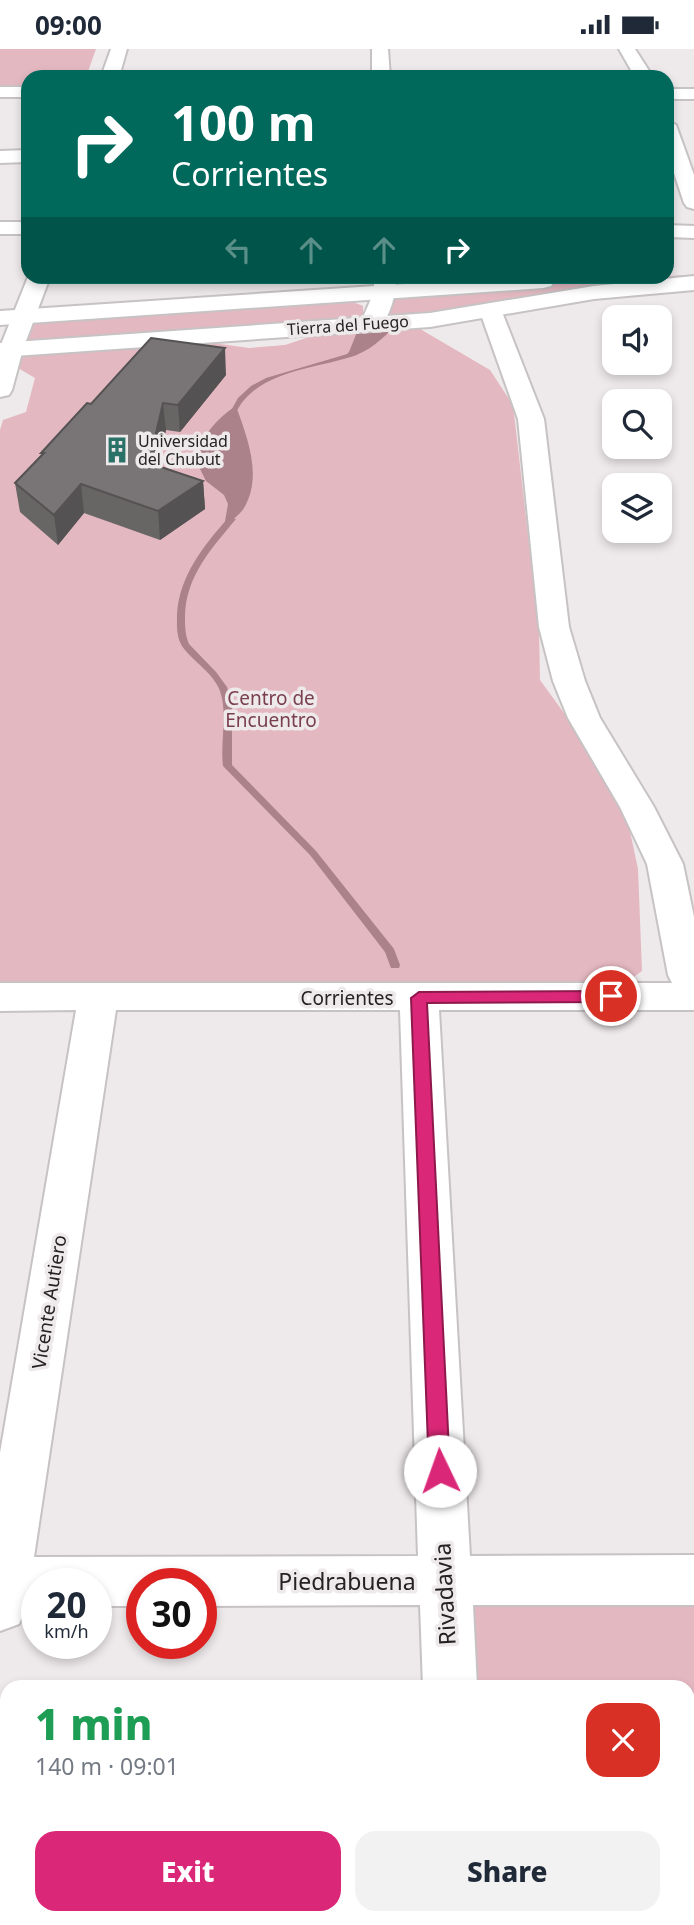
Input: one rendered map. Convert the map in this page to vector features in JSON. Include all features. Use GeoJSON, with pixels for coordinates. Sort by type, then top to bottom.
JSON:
{"type":"FeatureCollection","features":[{"type":"Feature","properties":{"kind":"street"},"geometry":{"type":"LineString","coordinates":[[112,70],[119,49]]}},
{"type":"Feature","properties":{"kind":"street"},"geometry":{"type":"LineString","coordinates":[[380,49],[381,70]]}},
{"type":"Feature","properties":{"kind":"street"},"geometry":{"type":"LineString","coordinates":[[627,49],[640,70]]}},
{"type":"Feature","properties":{"kind":"street"},"geometry":{"type":"LineString","coordinates":[[0,92],[21,92]]}},
{"type":"Feature","properties":{"kind":"street"},"geometry":{"type":"LineString","coordinates":[[674,94],[694,94]]}},
{"type":"Feature","properties":{"kind":"street"},"geometry":{"type":"LineString","coordinates":[[0,157],[21,156]]}},
{"type":"Feature","properties":{"kind":"street"},"geometry":{"type":"LineString","coordinates":[[680,157],[694,203]]}},
{"type":"Feature","properties":{"kind":"street"},"geometry":{"type":"LineString","coordinates":[[0,228],[21,228]]}},
{"type":"Feature","properties":{"kind":"street"},"geometry":{"type":"LineString","coordinates":[[674,231],[694,232]]}},
{"type":"Feature","properties":{"kind":"street"},"geometry":{"type":"LineString","coordinates":[[674,271],[694,270]]}},
{"type":"Feature","properties":{"kind":"street","name":"Tierra del Fuego"},"geometry":{"type":"LineString","coordinates":[[6,349],[372,324],[491,311],[602,291],[694,283]]}},
{"type":"Feature","properties":{"kind":"street"},"geometry":{"type":"LineString","coordinates":[[0,390],[11,317],[34,284]]}},
{"type":"Feature","properties":{"kind":"street"},"geometry":{"type":"LineString","coordinates":[[372,324],[385,284]]}},
{"type":"Feature","properties":{"kind":"street","name":"Tierra del Fuego"},"geometry":{"type":"LineString","coordinates":[[11,317],[385,284]]}},
{"type":"Feature","properties":{"kind":"street"},"geometry":{"type":"LineString","coordinates":[[491,311],[531,419],[554,627],[569,681],[584,718],[637,807],[665,864],[687,975],[694,984]]}},
{"type":"Feature","properties":{"kind":"street","name":"Corrientes"},"geometry":{"type":"LineString","coordinates":[[0,997],[694,996]]}},
{"type":"Feature","properties":{"kind":"street","name":"Vicente Autiero"},"geometry":{"type":"LineString","coordinates":[[1,1590],[98,998]]}},
{"type":"Feature","properties":{"kind":"street","name":"Rivadavia"},"geometry":{"type":"LineString","coordinates":[[419,998],[450,1680]]}},
{"type":"Feature","properties":{"kind":"street","name":"Piedrabuena"},"geometry":{"type":"LineString","coordinates":[[1,1590],[694,1580]]}},
{"type":"Feature","properties":{"kind":"green space"},"geometry":{"type":"Polygon","coordinates":[[[0,49],[96,49],[88,70],[21,70],[21,89],[0,89],[0,49]]]}},
{"type":"Feature","properties":{"kind":"green space"},"geometry":{"type":"Polygon","coordinates":[[[685,275],[686,279],[674,281],[674,276],[685,275]]]}},
{"type":"Feature","properties":{"kind":"green space"},"geometry":{"type":"Polygon","coordinates":[[[556,284],[651,284],[456,312],[391,317],[387,312],[392,297],[556,284]]]}},
{"type":"Feature","properties":{"kind":"green space"},"geometry":{"type":"Polygon","coordinates":[[[348,300],[363,306],[363,316],[357,319],[31,342],[25,338],[28,328],[34,322],[348,300]]]}},
{"type":"Feature","properties":{"kind":"green space","name":"Centro de Encuentro"},"geometry":{"type":"Polygon","coordinates":[[[415,326],[490,370],[513,405],[539,630],[540,680],[617,794],[628,822],[638,869],[642,971],[628,981],[0,981],[0,430],[3,420],[26,412],[35,378],[18,368],[22,357],[44,351],[199,341],[249,348],[285,345],[324,332],[415,326]]]}},
{"type":"Feature","properties":{"kind":"green space"},"geometry":{"type":"Polygon","coordinates":[[[694,1604],[694,1680],[468,1680],[463,1605],[694,1604]]]}},
{"type":"Feature","properties":{"kind":"shaded area"},"geometry":{"type":"Polygon","coordinates":[[[391,330],[369,349],[342,359],[349,352],[357,332],[391,330]]]}},
{"type":"Feature","properties":{"kind":"shaded area"},"geometry":{"type":"Polygon","coordinates":[[[236,406],[251,457],[252,483],[244,508],[224,527],[228,504],[224,495],[206,481],[195,459],[201,443],[211,429],[222,416],[236,406]]]}},
{"type":"Feature","properties":{"kind":"building"},"geometry":{"type":"Polygon","coordinates":[[[151,338],[225,348],[178,405],[163,403],[149,463],[203,481],[158,511],[81,484],[54,515],[15,483],[87,403],[91,404],[151,338]]]}},
{"type":"Feature","properties":{"kind":"waterway"},"geometry":{"type":"LineString","coordinates":[[231,416],[241,399],[253,387],[268,379],[354,354]]}},
{"type":"Feature","properties":{"kind":"waterway"},"geometry":{"type":"LineString","coordinates":[[232,519],[203,553],[189,578],[184,592],[181,621],[185,644],[219,680],[226,695],[228,766],[313,853],[390,951],[395,965]]}},
{"type":"Feature","properties":{"kind":"place","name":"Universidad del Chubut"},"geometry":{"type":"Point","coordinates":[117,450]}},
{"type":"Feature","properties":{"kind":"route"},"geometry":{"type":"LineString","coordinates":[[440,1471],[419,998],[611,996]]}}]}
